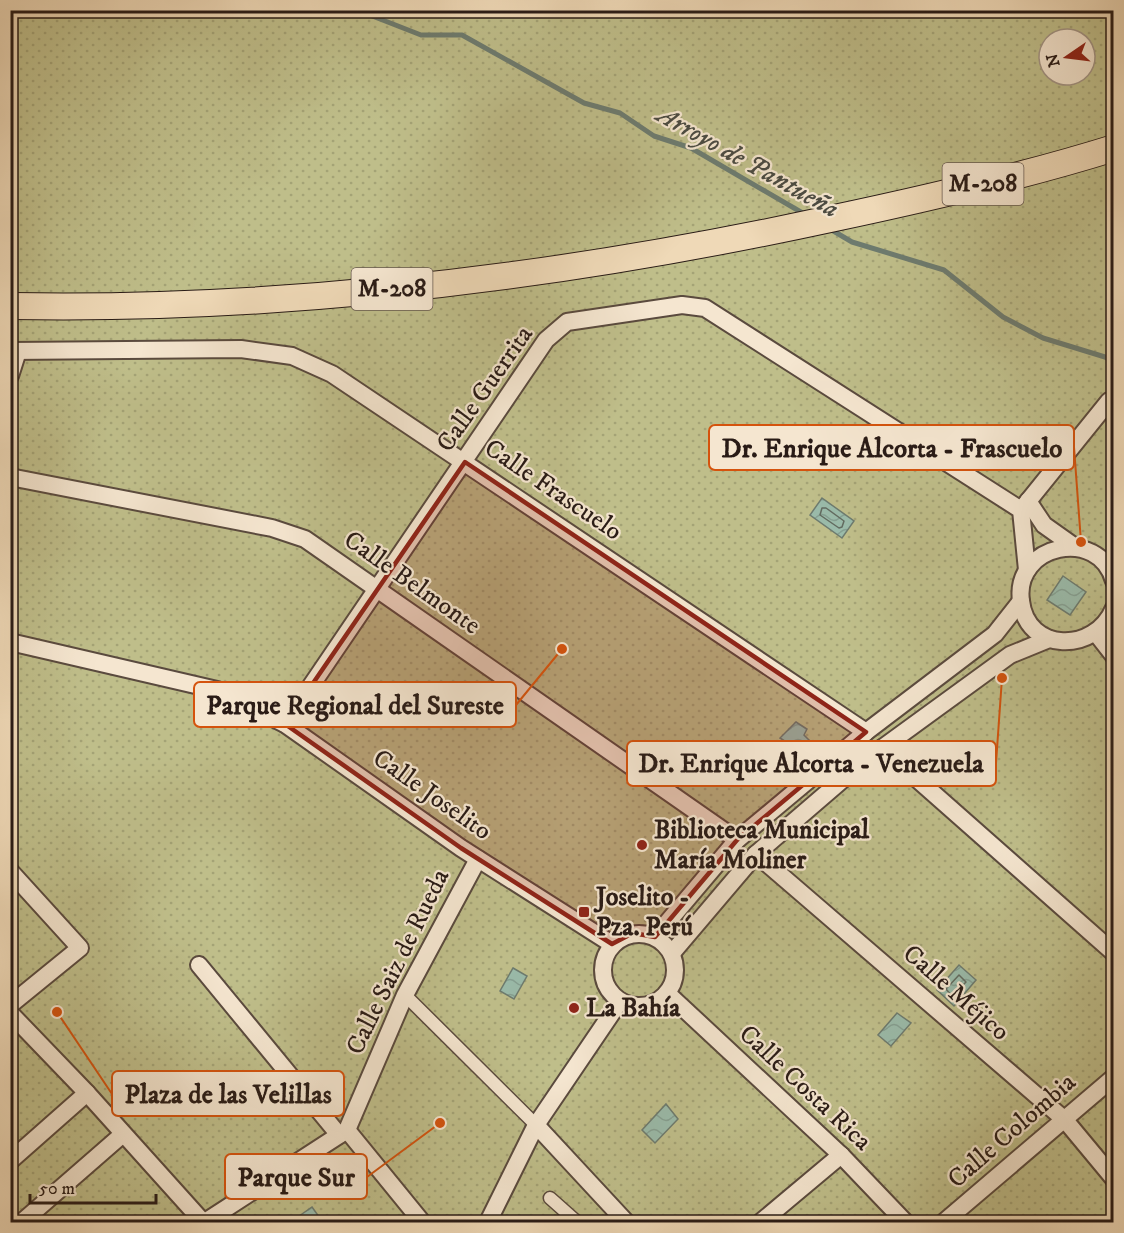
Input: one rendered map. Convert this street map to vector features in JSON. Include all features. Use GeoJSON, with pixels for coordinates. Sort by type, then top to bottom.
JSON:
{"type":"FeatureCollection","features":[{"type":"Feature","properties":{"kind":"main road","name":"M-208"},"geometry":{"type":"LineString","coordinates":[[10,306],[67,307],[324,297],[625,259],[851,215],[1059,165],[1113,148]]}},
{"type":"Feature","properties":{"kind":"street","name":"Calle Guerrita"},"geometry":{"type":"LineString","coordinates":[[285,724],[378,591],[546,340],[567,322],[682,305],[705,308],[1024,505],[1044,525],[1075,547],[1090,552],[1102,561],[1113,577]]}},
{"type":"Feature","properties":{"kind":"street","name":"Calle Frascuelo"},"geometry":{"type":"LineString","coordinates":[[14,351],[241,349],[292,356],[332,374],[866,732]]}},
{"type":"Feature","properties":{"kind":"street"},"geometry":{"type":"LineString","coordinates":[[10,376],[14,351]]}},
{"type":"Feature","properties":{"kind":"street"},"geometry":{"type":"LineString","coordinates":[[1109,401],[1024,505],[1027,570],[1022,584],[1021,601],[1026,616],[1034,628],[1049,639],[1065,642],[1084,639],[1096,633],[1109,620],[1113,608]]}},
{"type":"Feature","properties":{"kind":"street","name":"Calle Belmonte"},"geometry":{"type":"LineString","coordinates":[[10,477],[272,528],[306,539],[737,840]]}},
{"type":"Feature","properties":{"kind":"street"},"geometry":{"type":"LineString","coordinates":[[1027,570],[1047,551],[1075,547]]}},
{"type":"Feature","properties":{"kind":"street"},"geometry":{"type":"LineString","coordinates":[[655,936],[737,840],[866,732],[995,634],[1021,601]]}},
{"type":"Feature","properties":{"kind":"street"},"geometry":{"type":"LineString","coordinates":[[1096,633],[1113,656]]}},
{"type":"Feature","properties":{"kind":"street"},"geometry":{"type":"LineString","coordinates":[[672,953],[756,854],[882,748],[1010,655],[1049,639]]}},
{"type":"Feature","properties":{"kind":"street","name":"Calle Joselito"},"geometry":{"type":"LineString","coordinates":[[10,642],[217,690],[285,724],[478,859],[612,944]]}},
{"type":"Feature","properties":{"kind":"street"},"geometry":{"type":"LineString","coordinates":[[882,748],[1113,953]]}},
{"type":"Feature","properties":{"kind":"street","name":"Calle Méjico"},"geometry":{"type":"LineString","coordinates":[[756,854],[1065,1120],[1113,1179]]}},
{"type":"Feature","properties":{"kind":"street","name":"Calle Saiz de Rueda"},"geometry":{"type":"LineString","coordinates":[[343,1132],[405,995],[478,859]]}},
{"type":"Feature","properties":{"kind":"street"},"geometry":{"type":"LineString","coordinates":[[10,871],[80,948],[10,1005]]}},
{"type":"Feature","properties":{"kind":"street"},"geometry":{"type":"LineString","coordinates":[[633,933],[655,936],[672,953],[675,967],[674,981],[667,993],[657,1001],[645,1006],[633,1006],[621,1001],[608,990],[603,975],[604,958],[612,944],[633,933]]}},
{"type":"Feature","properties":{"kind":"street"},"geometry":{"type":"LineString","coordinates":[[199,965],[417,1217],[398,1222]]}},
{"type":"Feature","properties":{"kind":"street","name":"Calle Costa Rica"},"geometry":{"type":"LineString","coordinates":[[667,993],[841,1155],[905,1222]]}},
{"type":"Feature","properties":{"kind":"street"},"geometry":{"type":"LineString","coordinates":[[405,995],[536,1125],[626,1222]]}},
{"type":"Feature","properties":{"kind":"street"},"geometry":{"type":"LineString","coordinates":[[488,1222],[536,1125],[621,1001]]}},
{"type":"Feature","properties":{"kind":"street"},"geometry":{"type":"LineString","coordinates":[[10,1013],[87,1093],[204,1222],[343,1132]]}},
{"type":"Feature","properties":{"kind":"street","name":"Calle Colombia"},"geometry":{"type":"LineString","coordinates":[[944,1222],[1113,1077]]}},
{"type":"Feature","properties":{"kind":"street"},"geometry":{"type":"LineString","coordinates":[[10,1161],[87,1093]]}},
{"type":"Feature","properties":{"kind":"street"},"geometry":{"type":"LineString","coordinates":[[22,1222],[123,1134]]}},
{"type":"Feature","properties":{"kind":"street"},"geometry":{"type":"LineString","coordinates":[[761,1222],[841,1155]]}},
{"type":"Feature","properties":{"kind":"street"},"geometry":{"type":"LineString","coordinates":[[550,1198],[577,1222]]}},
{"type":"Feature","properties":{"kind":"highlighted area"},"geometry":{"type":"Polygon","coordinates":[[[465,462],[866,732],[737,840],[655,937],[633,933],[612,944],[461,848],[285,724],[465,462]]]}},
{"type":"Feature","properties":{"kind":"shaded area"},"geometry":{"type":"Polygon","coordinates":[[[11,11],[1113,11],[1113,1222],[11,1222],[11,11]]]}},
{"type":"Feature","properties":{"kind":"water"},"geometry":{"type":"Polygon","coordinates":[[[822,498],[854,521],[842,538],[810,515],[822,498]]]}},
{"type":"Feature","properties":{"kind":"water"},"geometry":{"type":"Polygon","coordinates":[[[1063,576],[1086,592],[1070,615],[1047,600],[1063,576]]]}},
{"type":"Feature","properties":{"kind":"water"},"geometry":{"type":"Polygon","coordinates":[[[796,722],[807,729],[804,735],[812,743],[800,748],[797,744],[794,747],[780,738],[796,722]]]}},
{"type":"Feature","properties":{"kind":"water"},"geometry":{"type":"Polygon","coordinates":[[[959,965],[976,980],[954,1006],[937,990],[959,965]]]}},
{"type":"Feature","properties":{"kind":"water"},"geometry":{"type":"Polygon","coordinates":[[[513,968],[527,976],[514,999],[500,991],[513,968]]]}},
{"type":"Feature","properties":{"kind":"water"},"geometry":{"type":"Polygon","coordinates":[[[897,1013],[911,1023],[891,1046],[878,1035],[897,1013]]]}},
{"type":"Feature","properties":{"kind":"water"},"geometry":{"type":"Polygon","coordinates":[[[666,1104],[678,1119],[655,1143],[642,1130],[666,1104]]]}},
{"type":"Feature","properties":{"kind":"water"},"geometry":{"type":"Polygon","coordinates":[[[312,1207],[322,1221],[292,1221],[312,1207]]]}},
{"type":"Feature","properties":{"kind":"waterway","name":"Arroyo de Pantueña"},"geometry":{"type":"LineString","coordinates":[[357,10],[421,35],[462,35],[584,103],[620,113],[654,136],[691,148],[806,215]]}},
{"type":"Feature","properties":{"kind":"waterway","name":"Arroyo de Pantueña"},"geometry":{"type":"LineString","coordinates":[[830,229],[852,242],[944,270],[1003,317],[1043,338],[1105,357],[1114,363]]}},
{"type":"Feature","properties":{"kind":"place","name":"Dr. Enrique Alcorta - Frascuelo"},"geometry":{"type":"Point","coordinates":[1081,542]}},
{"type":"Feature","properties":{"kind":"place","name":"Parque Regional del Sureste"},"geometry":{"type":"Point","coordinates":[562,649]}},
{"type":"Feature","properties":{"kind":"place","name":"Dr. Enrique Alcorta - Venezuela"},"geometry":{"type":"Point","coordinates":[1002,678]}},
{"type":"Feature","properties":{"kind":"place","name":"Biblioteca Municipal María Moliner"},"geometry":{"type":"Point","coordinates":[642,845]}},
{"type":"Feature","properties":{"kind":"place","name":"Joselito - Pza. Perú"},"geometry":{"type":"Point","coordinates":[584,912]}},
{"type":"Feature","properties":{"kind":"place","name":"La Bahía"},"geometry":{"type":"Point","coordinates":[574,1008]}},
{"type":"Feature","properties":{"kind":"place","name":"Plaza de las Velillas"},"geometry":{"type":"Point","coordinates":[57,1012]}},
{"type":"Feature","properties":{"kind":"place","name":"Parque Sur"},"geometry":{"type":"Point","coordinates":[440,1123]}}]}
